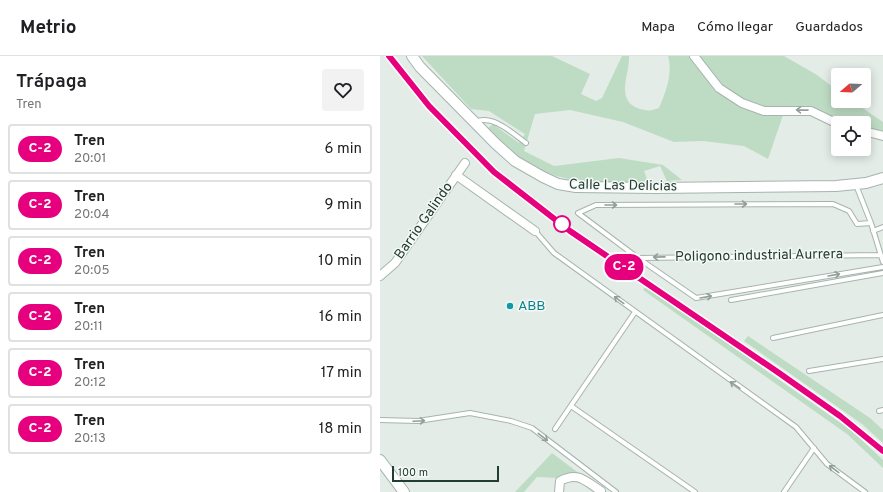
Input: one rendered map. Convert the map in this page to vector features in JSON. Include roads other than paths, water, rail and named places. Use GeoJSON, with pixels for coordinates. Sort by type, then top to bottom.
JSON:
{"type":"FeatureCollection","features":[{"type":"Feature","properties":{"kind":"street","name":"Calle Las Delicias"},"geometry":{"type":"LineString","coordinates":[[412,56],[474,122],[515,161],[558,184],[576,187],[663,188],[855,185],[883,178]]}},
{"type":"Feature","properties":{"kind":"street"},"geometry":{"type":"LineString","coordinates":[[694,56],[719,88],[742,103],[764,111],[811,111],[831,121]]}},
{"type":"Feature","properties":{"kind":"street"},"geometry":{"type":"LineString","coordinates":[[871,133],[883,136]]}},
{"type":"Feature","properties":{"kind":"street","name":"Barrio Galindo"},"geometry":{"type":"LineString","coordinates":[[380,276],[395,263],[465,163]]}},
{"type":"Feature","properties":{"kind":"street"},"geometry":{"type":"LineString","coordinates":[[456,175],[535,231]]}},
{"type":"Feature","properties":{"kind":"street"},"geometry":{"type":"LineString","coordinates":[[380,460],[404,492]]}},
{"type":"Feature","properties":{"kind":"street"},"geometry":{"type":"LineString","coordinates":[[559,492],[560,481],[568,476],[577,476],[601,491]]}},
{"type":"Feature","properties":{"kind":"lane"},"geometry":{"type":"LineString","coordinates":[[474,122],[480,120],[492,120],[526,143]]}},
{"type":"Feature","properties":{"kind":"lane"},"geometry":{"type":"LineString","coordinates":[[855,185],[871,223],[883,262]]}},
{"type":"Feature","properties":{"kind":"lane","name":"Poligono industrial Aurrera"},"geometry":{"type":"LineString","coordinates":[[871,223],[857,224],[849,211],[833,204],[596,205],[578,213],[638,258],[696,298],[883,267]]}},
{"type":"Feature","properties":{"kind":"lane"},"geometry":{"type":"LineString","coordinates":[[873,231],[883,227]]}},
{"type":"Feature","properties":{"kind":"lane"},"geometry":{"type":"LineString","coordinates":[[535,231],[554,253],[796,427],[827,464],[865,492]]}},
{"type":"Feature","properties":{"kind":"lane","name":"Poligono industrial Aurrera"},"geometry":{"type":"LineString","coordinates":[[638,258],[880,255]]}},
{"type":"Feature","properties":{"kind":"lane"},"geometry":{"type":"LineString","coordinates":[[731,300],[883,273]]}},
{"type":"Feature","properties":{"kind":"lane"},"geometry":{"type":"LineString","coordinates":[[555,430],[635,312]]}},
{"type":"Feature","properties":{"kind":"lane"},"geometry":{"type":"LineString","coordinates":[[773,338],[883,315]]}},
{"type":"Feature","properties":{"kind":"lane"},"geometry":{"type":"LineString","coordinates":[[809,371],[883,359]]}},
{"type":"Feature","properties":{"kind":"lane"},"geometry":{"type":"LineString","coordinates":[[571,406],[696,492]]}},
{"type":"Feature","properties":{"kind":"lane"},"geometry":{"type":"LineString","coordinates":[[380,420],[418,421],[470,413],[511,421],[532,428],[616,492]]}},
{"type":"Feature","properties":{"kind":"lane"},"geometry":{"type":"LineString","coordinates":[[784,492],[814,448]]}},
{"type":"Feature","properties":{"kind":"railway"},"geometry":{"type":"LineString","coordinates":[[389,56],[429,106],[494,171],[570,231],[779,373],[840,417],[883,451]]}},
{"type":"Feature","properties":{"kind":"train","name":"C-2"},"geometry":{"type":"LineString","coordinates":[[389,56],[409,83],[448,127],[494,172],[553,216],[570,231],[779,373],[859,430],[883,451]]}},
{"type":"Feature","properties":{"kind":"place","name":"ABB"},"geometry":{"type":"Point","coordinates":[510,306]}}]}
